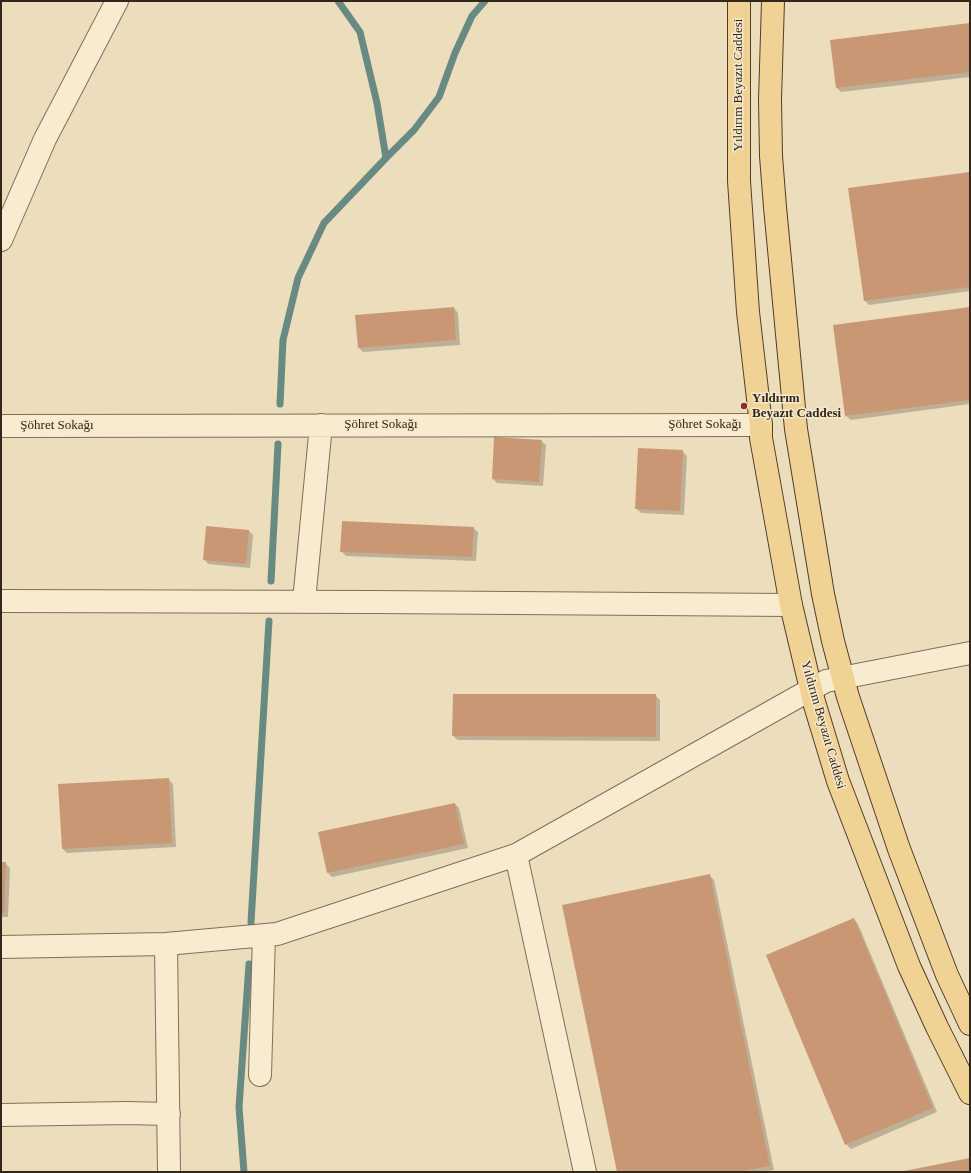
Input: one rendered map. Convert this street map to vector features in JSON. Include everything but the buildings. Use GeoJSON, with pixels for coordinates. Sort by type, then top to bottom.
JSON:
{"type":"FeatureCollection","features":[{"type":"Feature","properties":{"kind":"main road","name":"Yıldırım Beyazıt Caddesi"},"geometry":{"type":"LineString","coordinates":[[739,1],[739,181],[748,312],[761,425],[761,438],[791,605],[811,689],[838,781],[909,966],[970,1093]]}},
{"type":"Feature","properties":{"kind":"main road"},"geometry":{"type":"LineString","coordinates":[[773,1],[770,100],[771,156],[796,429],[823,594],[833,641],[848,697],[899,849],[947,975],[970,1024]]}},
{"type":"Feature","properties":{"kind":"street"},"geometry":{"type":"LineString","coordinates":[[1,240],[45,139],[117,1]]}},
{"type":"Feature","properties":{"kind":"street"},"geometry":{"type":"LineString","coordinates":[[304,601],[321,425]]}},
{"type":"Feature","properties":{"kind":"street","name":"Şöhret Sokağı"},"geometry":{"type":"LineString","coordinates":[[1,426],[761,425]]}},
{"type":"Feature","properties":{"kind":"street"},"geometry":{"type":"LineString","coordinates":[[1,601],[304,601],[791,605]]}},
{"type":"Feature","properties":{"kind":"street"},"geometry":{"type":"LineString","coordinates":[[1,947],[166,944],[277,934],[516,855],[826,681],[970,653]]}},
{"type":"Feature","properties":{"kind":"street"},"geometry":{"type":"LineString","coordinates":[[516,855],[585,1172]]}},
{"type":"Feature","properties":{"kind":"street"},"geometry":{"type":"LineString","coordinates":[[260,1075],[264,935]]}},
{"type":"Feature","properties":{"kind":"street"},"geometry":{"type":"LineString","coordinates":[[166,944],[169,1172]]}},
{"type":"Feature","properties":{"kind":"street"},"geometry":{"type":"LineString","coordinates":[[1,1115],[127,1113],[169,1114]]}},
{"type":"Feature","properties":{"kind":"waterway"},"geometry":{"type":"LineString","coordinates":[[338,1],[360,32],[377,103],[386,158]]}},
{"type":"Feature","properties":{"kind":"waterway"},"geometry":{"type":"LineString","coordinates":[[280,404],[283,340],[298,278],[324,223],[414,130],[439,97],[455,53],[472,16],[485,1]]}},
{"type":"Feature","properties":{"kind":"waterway"},"geometry":{"type":"LineString","coordinates":[[271,581],[278,444]]}},
{"type":"Feature","properties":{"kind":"waterway"},"geometry":{"type":"LineString","coordinates":[[251,922],[269,621]]}},
{"type":"Feature","properties":{"kind":"waterway"},"geometry":{"type":"LineString","coordinates":[[244,1172],[239,1107],[249,964]]}},
{"type":"Feature","properties":{"kind":"place","name":"Yıldırım Beyazıt Caddesi"},"geometry":{"type":"Point","coordinates":[744,406]}}]}
